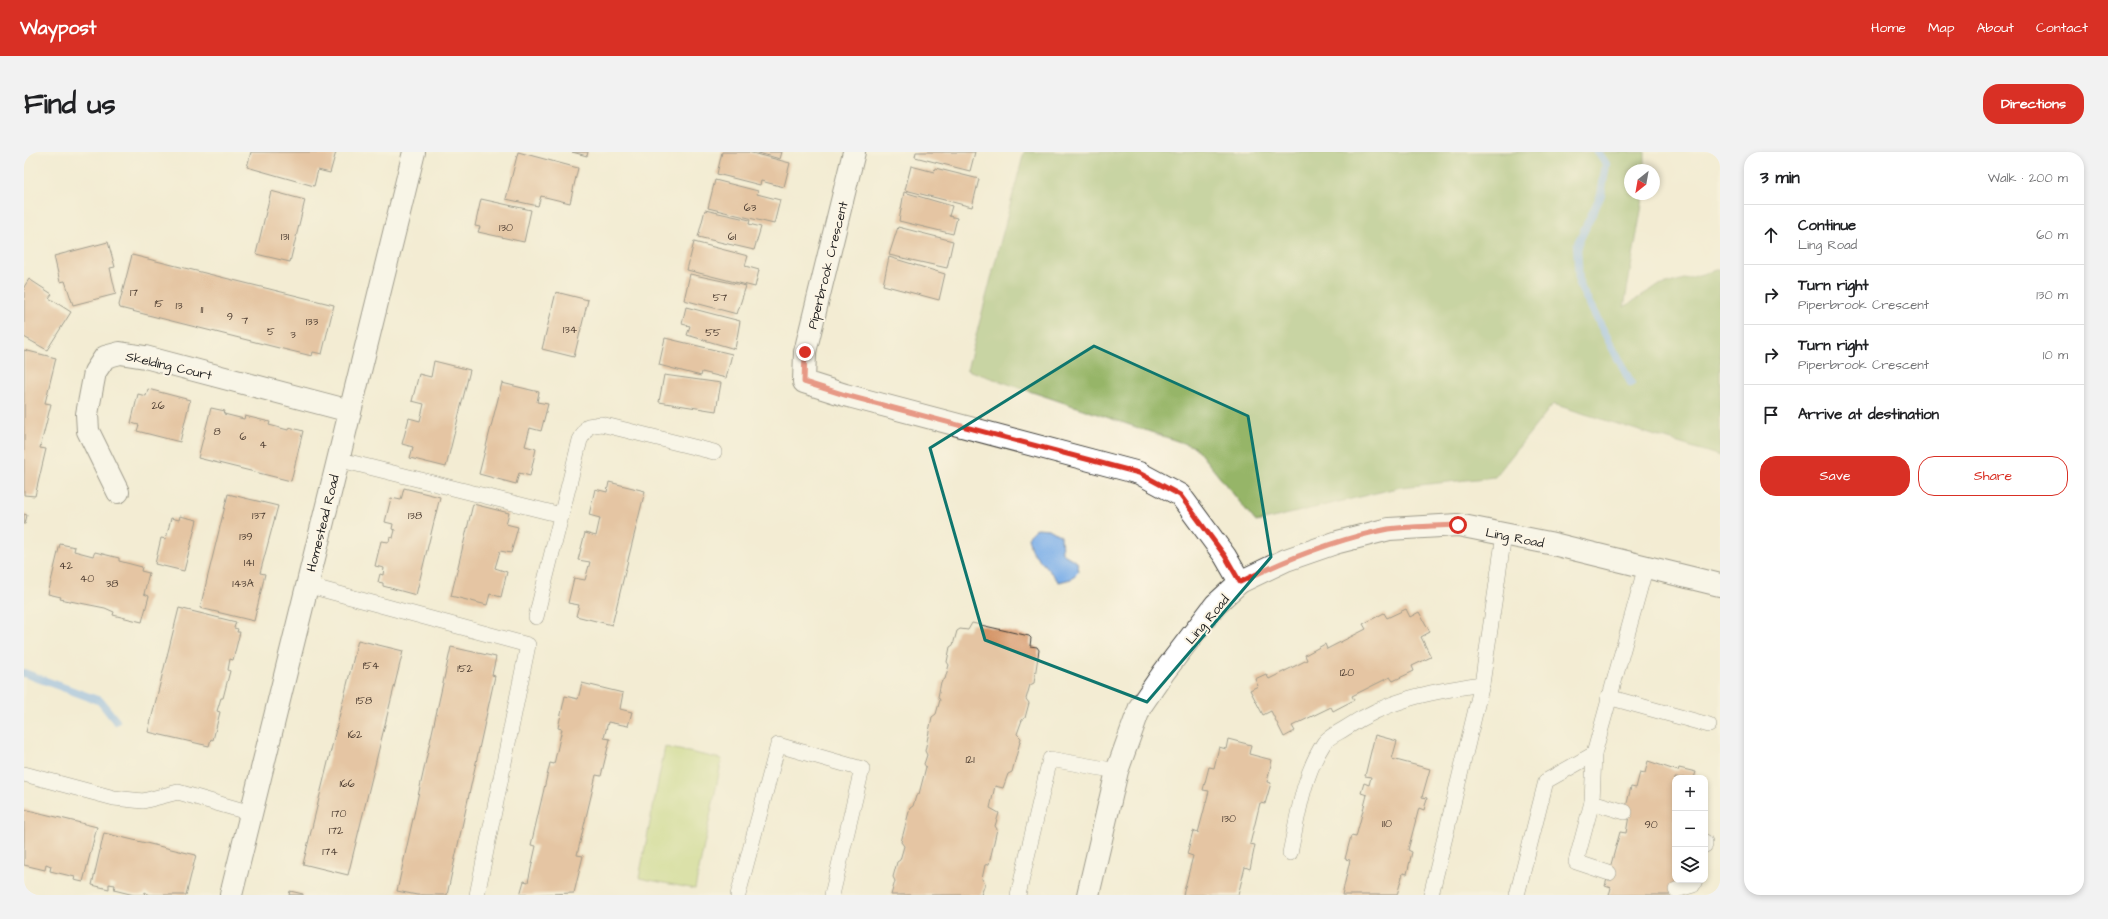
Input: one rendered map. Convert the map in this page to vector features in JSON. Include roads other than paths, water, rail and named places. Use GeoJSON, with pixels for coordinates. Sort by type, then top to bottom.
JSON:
{"type":"FeatureCollection","features":[{"type":"Feature","properties":{"kind":"street","name":"Homestead Road"},"geometry":{"type":"LineString","coordinates":[[232,895],[306,585],[414,152]]}},
{"type":"Feature","properties":{"kind":"street","name":"Piperbrook Crescent"},"geometry":{"type":"LineString","coordinates":[[854,152],[805,352],[804,382],[845,395],[1139,473],[1180,495],[1225,556],[1240,582]]}},
{"type":"Feature","properties":{"kind":"street","name":"Skelding Court"},"geometry":{"type":"LineString","coordinates":[[118,492],[88,431],[87,414],[95,372],[105,357],[120,353],[145,357],[350,411]]}},
{"type":"Feature","properties":{"kind":"street","name":"Ling Road"},"geometry":{"type":"LineString","coordinates":[[1088,895],[1117,772],[1140,707],[1164,672],[1216,604],[1240,582],[1286,560],[1338,542],[1389,529],[1458,525],[1549,543],[1720,585]]}},
{"type":"Feature","properties":{"kind":"lane"},"geometry":{"type":"LineString","coordinates":[[536,617],[580,440],[588,426],[601,424],[714,452]]}},
{"type":"Feature","properties":{"kind":"lane"},"geometry":{"type":"LineString","coordinates":[[337,459],[562,515]]}},
{"type":"Feature","properties":{"kind":"lane"},"geometry":{"type":"LineString","coordinates":[[1431,895],[1482,684],[1504,535]]}},
{"type":"Feature","properties":{"kind":"lane"},"geometry":{"type":"LineString","coordinates":[[1609,873],[1576,862],[1592,802],[1594,754],[1608,697],[1646,566]]}},
{"type":"Feature","properties":{"kind":"lane"},"geometry":{"type":"LineString","coordinates":[[306,585],[528,645],[477,895]]}},
{"type":"Feature","properties":{"kind":"lane"},"geometry":{"type":"LineString","coordinates":[[1290,853],[1301,802],[1310,772],[1325,741],[1363,716],[1401,699],[1482,684]]}},
{"type":"Feature","properties":{"kind":"lane"},"geometry":{"type":"LineString","coordinates":[[1608,697],[1710,725]]}},
{"type":"Feature","properties":{"kind":"lane"},"geometry":{"type":"LineString","coordinates":[[738,895],[778,745],[862,769],[832,895]]}},
{"type":"Feature","properties":{"kind":"lane"},"geometry":{"type":"LineString","coordinates":[[1518,895],[1546,781],[1594,754]]}},
{"type":"Feature","properties":{"kind":"lane"},"geometry":{"type":"LineString","coordinates":[[1018,895],[1050,759],[1117,772]]}},
{"type":"Feature","properties":{"kind":"lane"},"geometry":{"type":"LineString","coordinates":[[24,774],[114,798],[142,801],[178,792],[251,813]]}},
{"type":"Feature","properties":{"kind":"lane"},"geometry":{"type":"LineString","coordinates":[[1592,802],[1625,812]]}},
{"type":"Feature","properties":{"kind":"lane"},"geometry":{"type":"LineString","coordinates":[[1676,890],[1693,885],[1694,883]]}},
{"type":"Feature","properties":{"kind":"water"},"geometry":{"type":"Polygon","coordinates":[[[1037,528],[1049,529],[1061,536],[1062,553],[1077,562],[1079,571],[1071,579],[1059,582],[1031,550],[1028,537],[1037,528]]]}},
{"type":"Feature","properties":{"kind":"waterway"},"geometry":{"type":"LineString","coordinates":[[1598,152],[1606,164],[1601,195],[1577,245],[1579,284],[1631,383]]}},
{"type":"Feature","properties":{"kind":"waterway"},"geometry":{"type":"LineString","coordinates":[[24,673],[100,701],[116,721]]}}]}
